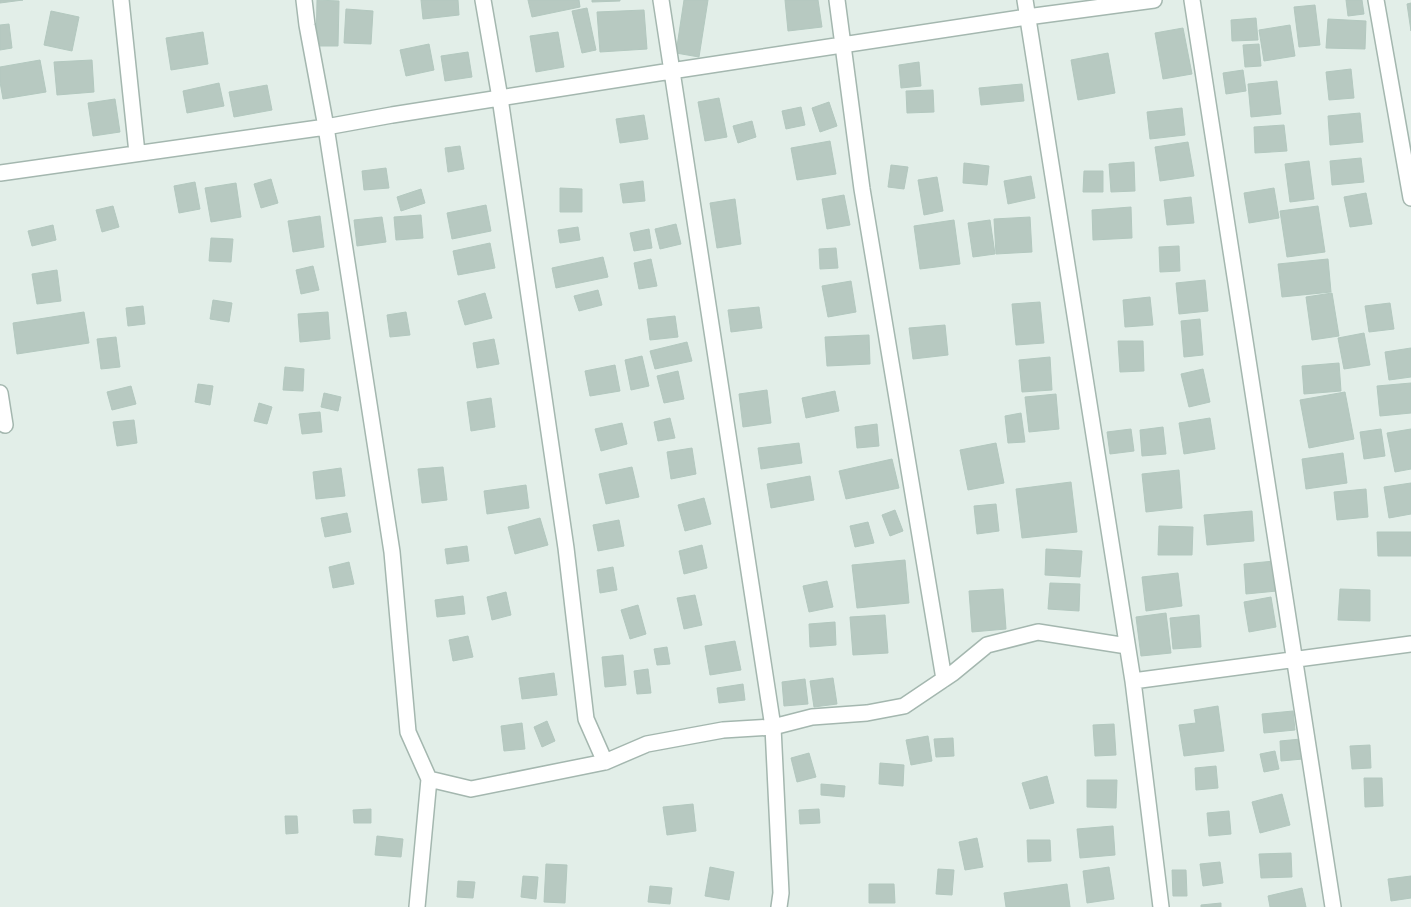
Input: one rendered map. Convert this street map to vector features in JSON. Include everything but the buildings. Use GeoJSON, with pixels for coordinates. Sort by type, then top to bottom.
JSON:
{"type":"FeatureCollection","features":[{"type":"Feature","properties":{"kind":"street"},"geometry":{"type":"LineString","coordinates":[[121,0],[138,153]]}},
{"type":"Feature","properties":{"kind":"street"},"geometry":{"type":"LineString","coordinates":[[304,0],[326,127],[392,552],[408,732],[430,779],[417,907]]}},
{"type":"Feature","properties":{"kind":"street"},"geometry":{"type":"LineString","coordinates":[[483,0],[500,98],[566,548],[586,719],[605,762]]}},
{"type":"Feature","properties":{"kind":"street"},"geometry":{"type":"LineString","coordinates":[[661,0],[773,727],[781,893],[779,907]]}},
{"type":"Feature","properties":{"kind":"street"},"geometry":{"type":"LineString","coordinates":[[837,0],[862,188],[944,679]]}},
{"type":"Feature","properties":{"kind":"street"},"geometry":{"type":"LineString","coordinates":[[1024,0],[1133,681],[1160,907]]}},
{"type":"Feature","properties":{"kind":"street"},"geometry":{"type":"LineString","coordinates":[[0,173],[326,127],[392,114],[1027,17],[1154,0]]}},
{"type":"Feature","properties":{"kind":"street"},"geometry":{"type":"LineString","coordinates":[[1192,0],[1333,907]]}},
{"type":"Feature","properties":{"kind":"street"},"geometry":{"type":"LineString","coordinates":[[1376,0],[1411,198]]}},
{"type":"Feature","properties":{"kind":"street"},"geometry":{"type":"LineString","coordinates":[[0,393],[5,425]]}},
{"type":"Feature","properties":{"kind":"street"},"geometry":{"type":"LineString","coordinates":[[430,779],[471,789],[605,762],[648,744],[723,730],[773,727],[812,717],[867,713],[904,706],[944,679],[987,645],[1038,632],[1127,646]]}},
{"type":"Feature","properties":{"kind":"street"},"geometry":{"type":"LineString","coordinates":[[1133,681],[1411,644]]}}]}
